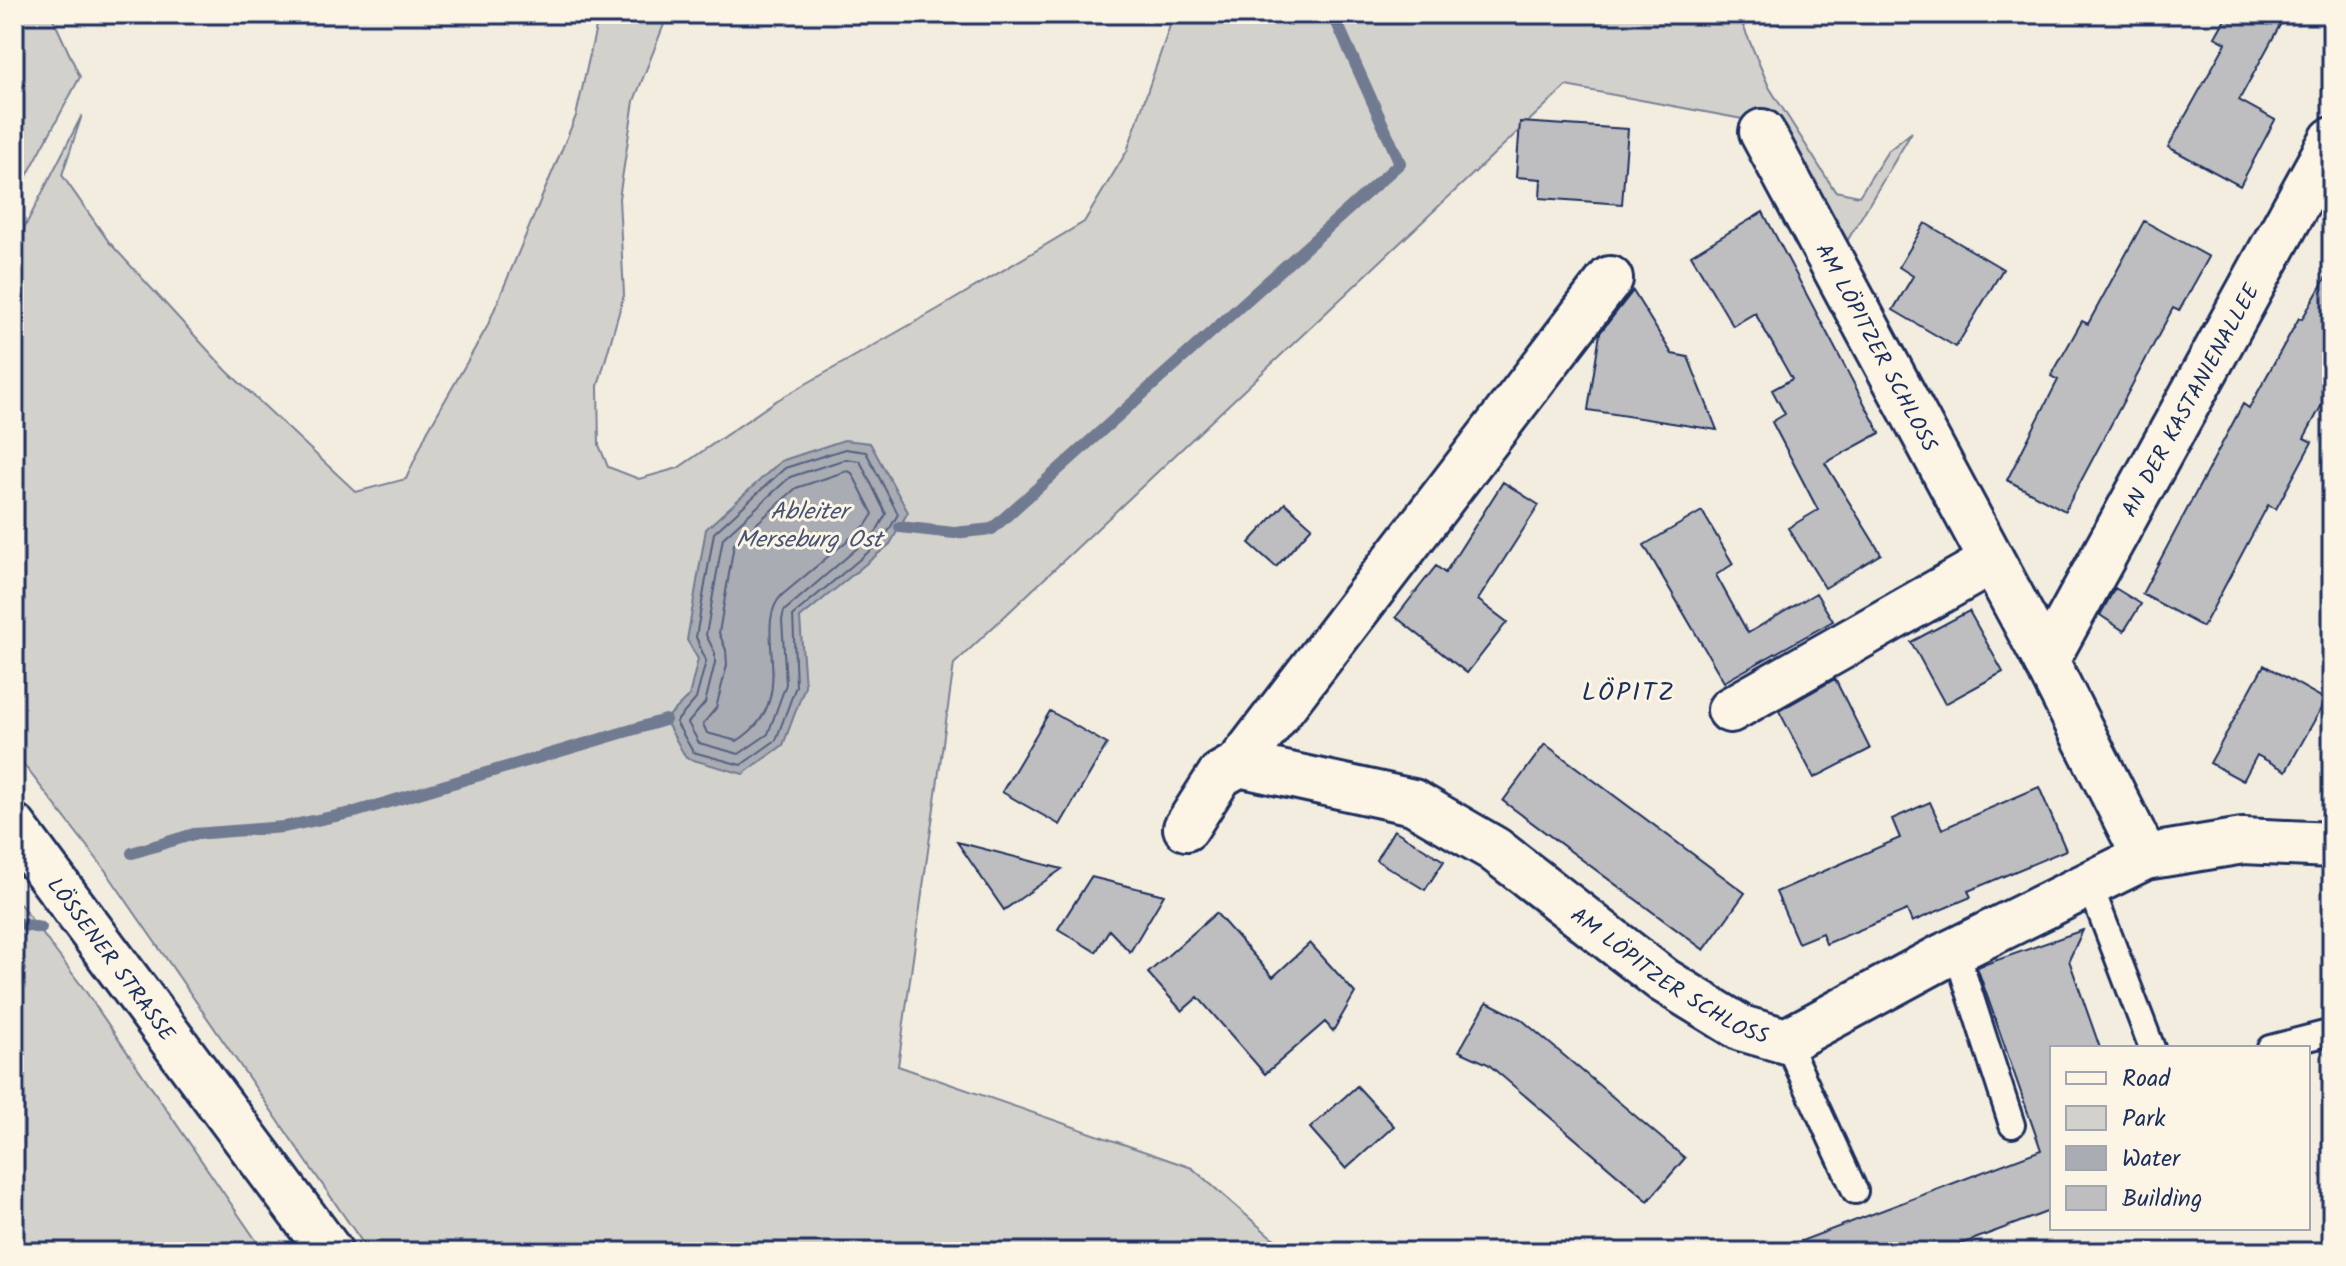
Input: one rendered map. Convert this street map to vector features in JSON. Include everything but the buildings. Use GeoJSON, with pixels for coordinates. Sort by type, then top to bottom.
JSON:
{"type":"FeatureCollection","features":[{"type":"Feature","properties":{"kind":"street","name":"AM LÖPITZER SCHLOSS"},"geometry":{"type":"LineString","coordinates":[[1762,132],[2046,661],[2145,857]]}},
{"type":"Feature","properties":{"kind":"street","name":"AN DER KASTANIENALLEE"},"geometry":{"type":"LineString","coordinates":[[2046,661],[2332,140]]}},
{"type":"Feature","properties":{"kind":"street"},"geometry":{"type":"LineString","coordinates":[[1186,828],[1220,775],[1239,764],[1610,279]]}},
{"type":"Feature","properties":{"kind":"street"},"geometry":{"type":"LineString","coordinates":[[1730,710],[1991,562]]}},
{"type":"Feature","properties":{"kind":"street","name":"AM LÖPITZER SCHLOSS"},"geometry":{"type":"LineString","coordinates":[[1239,764],[1413,802],[1494,849],[1663,980],[1741,1028],[1786,1041],[1956,951],[2145,857],[2243,841],[2332,845]]}},
{"type":"Feature","properties":{"kind":"street","name":"LÖSSENER STRASSE"},"geometry":{"type":"LineString","coordinates":[[14,827],[330,1252]]}},
{"type":"Feature","properties":{"kind":"lane"},"geometry":{"type":"LineString","coordinates":[[2090,885],[2151,1046]]}},
{"type":"Feature","properties":{"kind":"lane"},"geometry":{"type":"LineString","coordinates":[[1956,951],[2012,1125]]}},
{"type":"Feature","properties":{"kind":"lane"},"geometry":{"type":"LineString","coordinates":[[2278,1046],[2332,1032]]}},
{"type":"Feature","properties":{"kind":"lane"},"geometry":{"type":"LineString","coordinates":[[1786,1041],[1855,1191]]}},
{"type":"Feature","properties":{"kind":"green space"},"geometry":{"type":"Polygon","coordinates":[[[14,14],[51,14],[80,77],[14,200],[14,14]]]}},
{"type":"Feature","properties":{"kind":"green space"},"geometry":{"type":"Polygon","coordinates":[[[599,14],[668,14],[634,101],[619,198],[624,295],[598,386],[599,445],[608,467],[639,479],[678,468],[774,402],[1084,222],[1127,151],[1174,14],[1738,14],[1769,87],[1835,191],[1859,196],[1888,151],[1912,132],[1840,253],[1769,124],[1566,86],[954,664],[898,1066],[1192,1168],[1270,1236],[1296,1252],[369,1252],[103,867],[14,752],[14,248],[82,115],[62,175],[109,242],[227,371],[356,492],[406,479],[427,432],[487,327],[576,116],[599,14]]]}},
{"type":"Feature","properties":{"kind":"green space"},"geometry":{"type":"Polygon","coordinates":[[[14,896],[84,989],[264,1252],[14,1252],[14,896]]]}},
{"type":"Feature","properties":{"kind":"water","name":"Ableiter Merseburg Ost"},"geometry":{"type":"Polygon","coordinates":[[[844,440],[870,443],[908,512],[890,544],[800,618],[805,686],[783,745],[743,774],[686,758],[665,720],[689,696],[698,659],[687,640],[706,529],[781,461],[844,440]]]}},
{"type":"Feature","properties":{"kind":"waterway","name":"Ableiter Merseburg Ost"},"geometry":{"type":"LineString","coordinates":[[900,527],[954,533],[992,529],[1400,163],[1333,14]]}},
{"type":"Feature","properties":{"kind":"waterway","name":"Ableiter Merseburg Ost"},"geometry":{"type":"LineString","coordinates":[[132,853],[194,834],[284,827],[355,812],[665,720]]}},
{"type":"Feature","properties":{"kind":"waterway","name":"Ableiter Merseburg Ost"},"geometry":{"type":"LineString","coordinates":[[14,923],[41,928]]}},
{"type":"Feature","properties":{"kind":"district","name":"LÖPITZ"},"geometry":{"type":"Point","coordinates":[1629,691]}}]}
